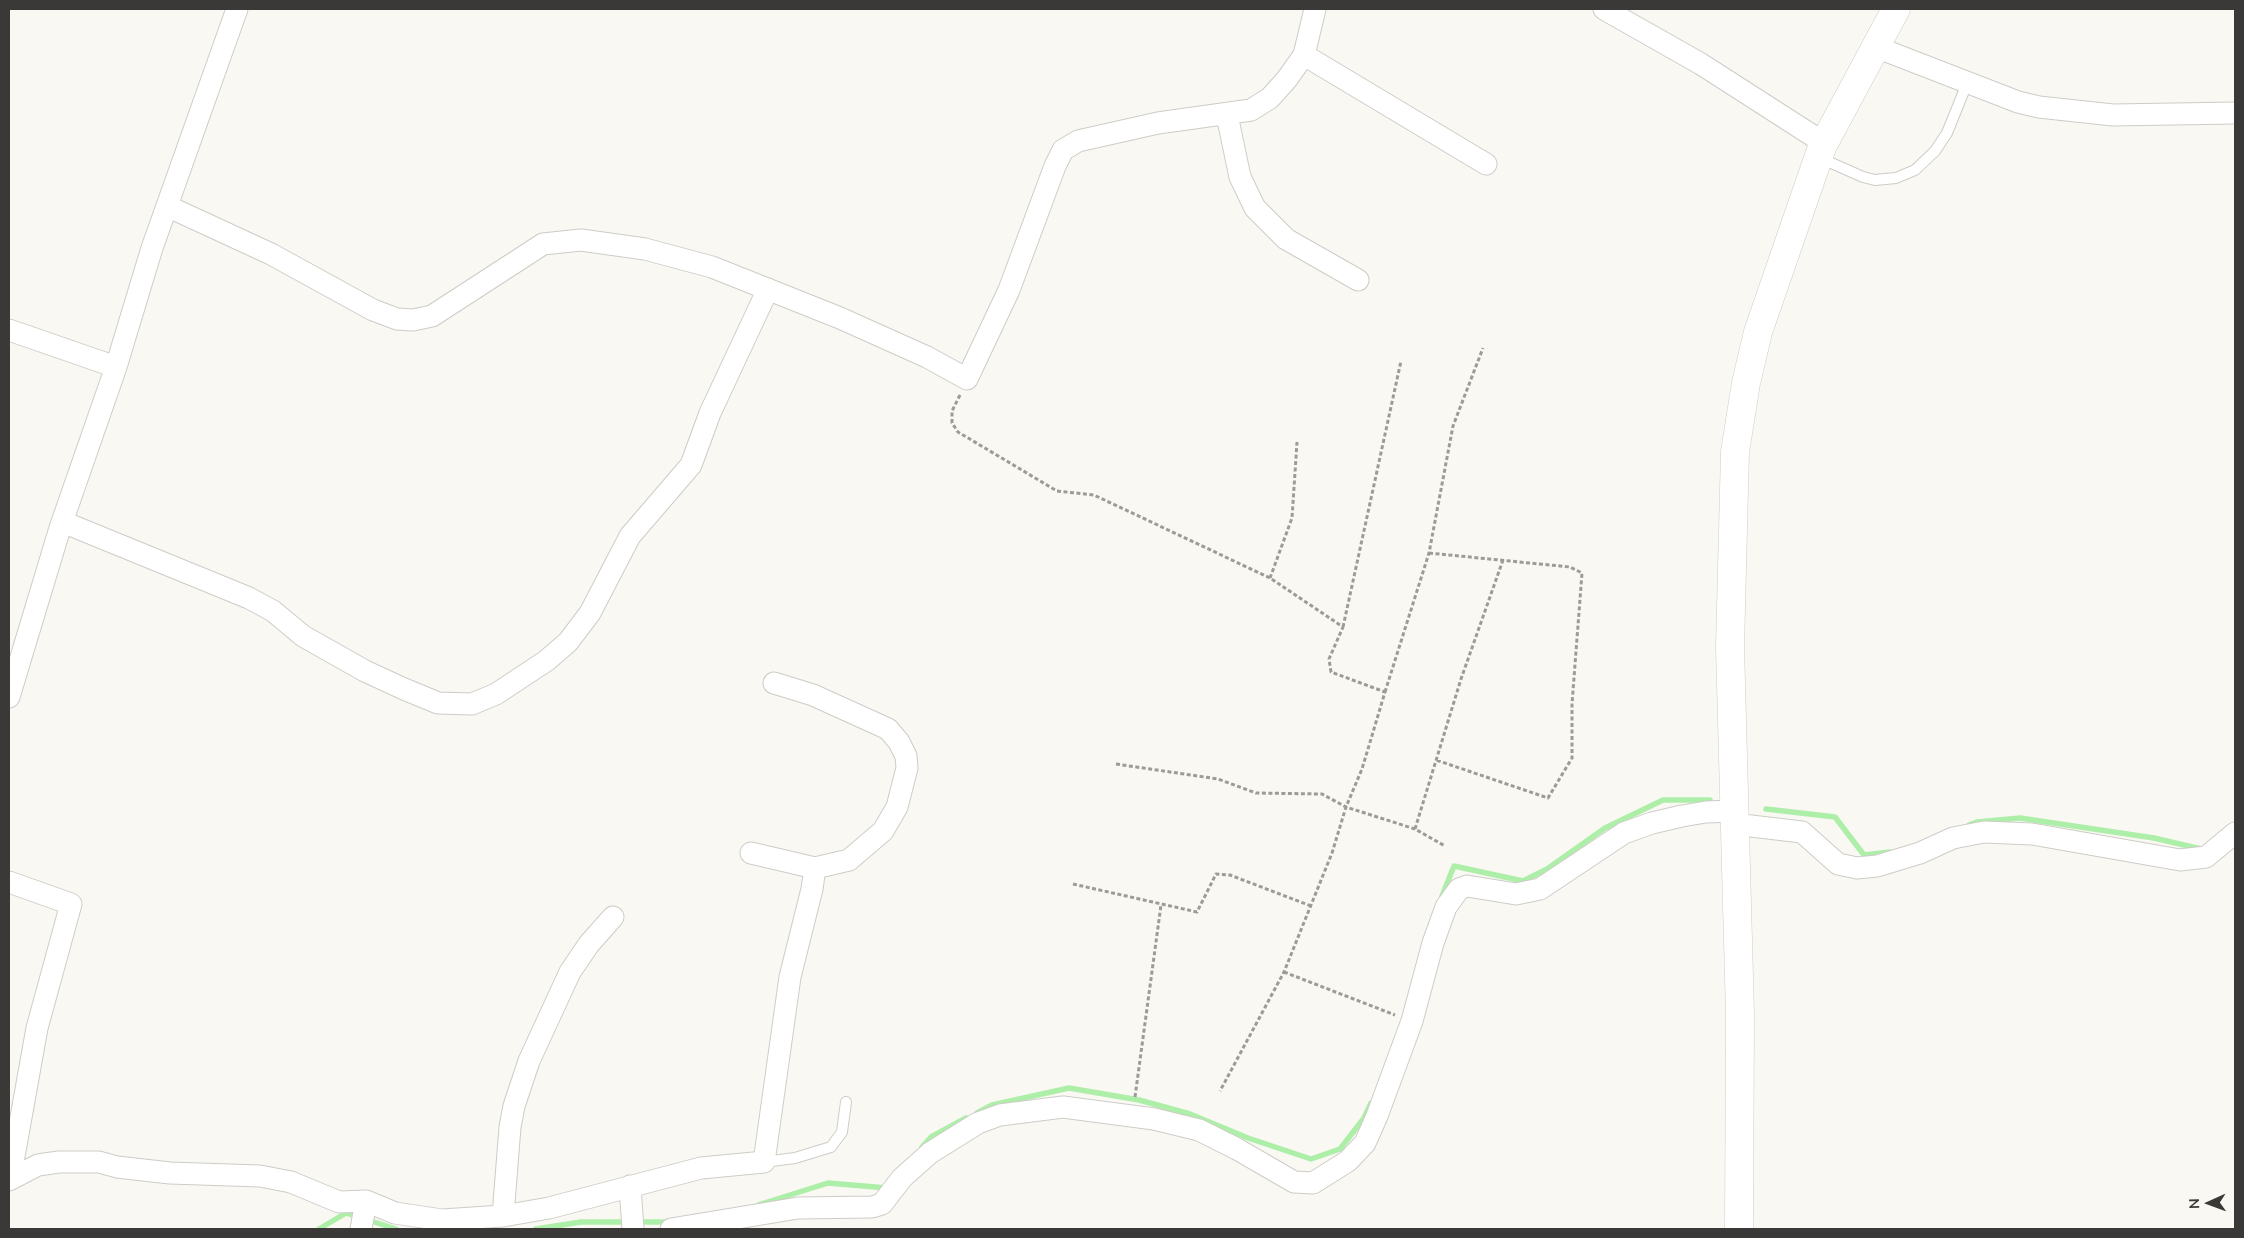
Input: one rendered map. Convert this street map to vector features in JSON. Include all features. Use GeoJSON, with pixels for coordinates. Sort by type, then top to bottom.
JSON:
{"type":"FeatureCollection","features":[{"type":"Feature","properties":{"kind":"street"},"geometry":{"type":"LineString","coordinates":[[9,697],[63,522],[116,367],[152,248],[237,9]]}},
{"type":"Feature","properties":{"kind":"street"},"geometry":{"type":"LineString","coordinates":[[167,206],[271,254],[373,310],[397,319],[414,320],[432,316],[543,244],[581,240],[645,249],[712,267],[840,318],[927,357],[967,379],[1009,290],[1055,166],[1063,150],[1078,141],[1158,123],[1227,115],[1252,110],[1270,98],[1287,80],[1304,55],[1315,9]]}},
{"type":"Feature","properties":{"kind":"street"},"geometry":{"type":"LineString","coordinates":[[1604,9],[1700,64],[1822,150]]}},
{"type":"Feature","properties":{"kind":"street"},"geometry":{"type":"LineString","coordinates":[[1739,1229],[1740,1014],[1733,817],[1730,647],[1735,452],[1746,383],[1758,332],[1774,281],[1822,150],[1896,9]]}},
{"type":"Feature","properties":{"kind":"street"},"geometry":{"type":"LineString","coordinates":[[1876,47],[1968,81],[2018,102],[2072,112],[2113,115],[2235,113]]}},
{"type":"Feature","properties":{"kind":"street"},"geometry":{"type":"LineString","coordinates":[[1304,55],[1486,164]]}},
{"type":"Feature","properties":{"kind":"street"},"geometry":{"type":"LineString","coordinates":[[1227,115],[1240,177],[1255,208],[1286,239],[1358,280]]}},
{"type":"Feature","properties":{"kind":"street"},"geometry":{"type":"LineString","coordinates":[[63,522],[249,598],[273,612],[303,636],[365,671],[404,689],[438,703],[472,704],[496,694],[546,661],[568,642],[590,613],[630,536],[691,465],[710,413],[768,289]]}},
{"type":"Feature","properties":{"kind":"street"},"geometry":{"type":"LineString","coordinates":[[9,330],[116,367]]}},
{"type":"Feature","properties":{"kind":"street"},"geometry":{"type":"LineString","coordinates":[[751,853],[815,868],[849,860],[883,831],[897,807],[907,768],[906,756],[899,742],[888,729],[813,695],[774,683]]}},
{"type":"Feature","properties":{"kind":"street"},"geometry":{"type":"LineString","coordinates":[[671,1229],[798,1208],[872,1207],[882,1204],[902,1178],[930,1153],[978,1123],[1000,1115],[1063,1107],[1154,1119],[1199,1130],[1294,1182],[1313,1183],[1348,1162],[1365,1143],[1377,1116],[1412,1020],[1433,943],[1446,907],[1459,889],[1467,886],[1516,894],[1540,889],[1624,833],[1652,823],[1706,812],[1802,832],[1838,864],[1857,868],[1877,866],[1920,853],[1953,838],[1984,832],[2032,834],[2180,860],[2206,857],[2235,833]]}},
{"type":"Feature","properties":{"kind":"street"},"geometry":{"type":"LineString","coordinates":[[9,1179],[45,1163],[99,1162],[117,1167],[170,1173],[276,1178],[339,1202],[364,1214],[395,1213],[428,1220],[503,1216],[550,1208],[631,1190],[701,1168],[764,1162],[790,977],[812,889],[815,868]]}},
{"type":"Feature","properties":{"kind":"street"},"geometry":{"type":"LineString","coordinates":[[9,882],[72,904],[37,1028],[9,1179]]}},
{"type":"Feature","properties":{"kind":"street"},"geometry":{"type":"LineString","coordinates":[[503,1216],[510,1127],[514,1106],[528,1061],[570,972],[589,944],[613,917]]}},
{"type":"Feature","properties":{"kind":"street"},"geometry":{"type":"LineString","coordinates":[[631,1190],[633,1228]]}},
{"type":"Feature","properties":{"kind":"lane"},"geometry":{"type":"LineString","coordinates":[[1822,150],[1863,177],[1875,180],[1896,178],[1915,170],[1935,151],[1946,133],[1968,81]]}},
{"type":"Feature","properties":{"kind":"lane"},"geometry":{"type":"LineString","coordinates":[[764,1162],[795,1158],[831,1147],[842,1132],[846,1102]]}},
{"type":"Feature","properties":{"kind":"path"},"geometry":{"type":"LineString","coordinates":[[1220,1091],[1284,972],[1311,906],[1346,807],[1362,769],[1429,553],[1452,426],[1483,348]]}},
{"type":"Feature","properties":{"kind":"path"},"geometry":{"type":"LineString","coordinates":[[1385,692],[1330,672],[1330,659],[1343,627],[1401,361]]}},
{"type":"Feature","properties":{"kind":"path"},"geometry":{"type":"LineString","coordinates":[[967,379],[952,411],[952,423],[958,432],[1057,491],[1094,495],[1270,578],[1343,627]]}},
{"type":"Feature","properties":{"kind":"path"},"geometry":{"type":"LineString","coordinates":[[1270,578],[1292,518],[1297,442]]}},
{"type":"Feature","properties":{"kind":"path"},"geometry":{"type":"LineString","coordinates":[[1429,553],[1570,567],[1582,573],[1572,704],[1572,758],[1548,798],[1436,760]]}},
{"type":"Feature","properties":{"kind":"path"},"geometry":{"type":"LineString","coordinates":[[1415,829],[1461,679],[1503,560]]}},
{"type":"Feature","properties":{"kind":"path"},"geometry":{"type":"LineString","coordinates":[[1116,764],[1218,779],[1256,793],[1322,794],[1346,807],[1415,829],[1445,846]]}},
{"type":"Feature","properties":{"kind":"path"},"geometry":{"type":"LineString","coordinates":[[1073,884],[1197,912],[1216,874],[1223,874],[1311,906]]}},
{"type":"Feature","properties":{"kind":"path"},"geometry":{"type":"LineString","coordinates":[[1136,1091],[1161,905]]}},
{"type":"Feature","properties":{"kind":"path"},"geometry":{"type":"LineString","coordinates":[[1284,972],[1401,1017]]}},
{"type":"Feature","properties":{"kind":"waterway"},"geometry":{"type":"LineString","coordinates":[[1442,896],[1454,866],[1523,881],[1547,869],[1605,828],[1663,800],[1710,800]]}},
{"type":"Feature","properties":{"kind":"waterway"},"geometry":{"type":"LineString","coordinates":[[1766,809],[1835,817],[1864,855],[1890,852]]}},
{"type":"Feature","properties":{"kind":"waterway"},"geometry":{"type":"LineString","coordinates":[[1969,825],[1977,822],[2020,818],[2154,838],[2201,849]]}},
{"type":"Feature","properties":{"kind":"waterway"},"geometry":{"type":"LineString","coordinates":[[977,1113],[992,1105],[1069,1088],[1139,1100],[1190,1114],[1248,1138],[1311,1159],[1340,1149],[1364,1118],[1371,1103]]}},
{"type":"Feature","properties":{"kind":"waterway"},"geometry":{"type":"LineString","coordinates":[[922,1147],[931,1137],[966,1118]]}},
{"type":"Feature","properties":{"kind":"waterway"},"geometry":{"type":"LineString","coordinates":[[758,1205],[828,1183],[887,1188]]}},
{"type":"Feature","properties":{"kind":"waterway"},"geometry":{"type":"LineString","coordinates":[[319,1229],[346,1213],[396,1229]]}},
{"type":"Feature","properties":{"kind":"waterway"},"geometry":{"type":"LineString","coordinates":[[536,1229],[581,1222],[628,1222]]}},
{"type":"Feature","properties":{"kind":"waterway"},"geometry":{"type":"LineString","coordinates":[[638,1222],[671,1222]]}}]}
